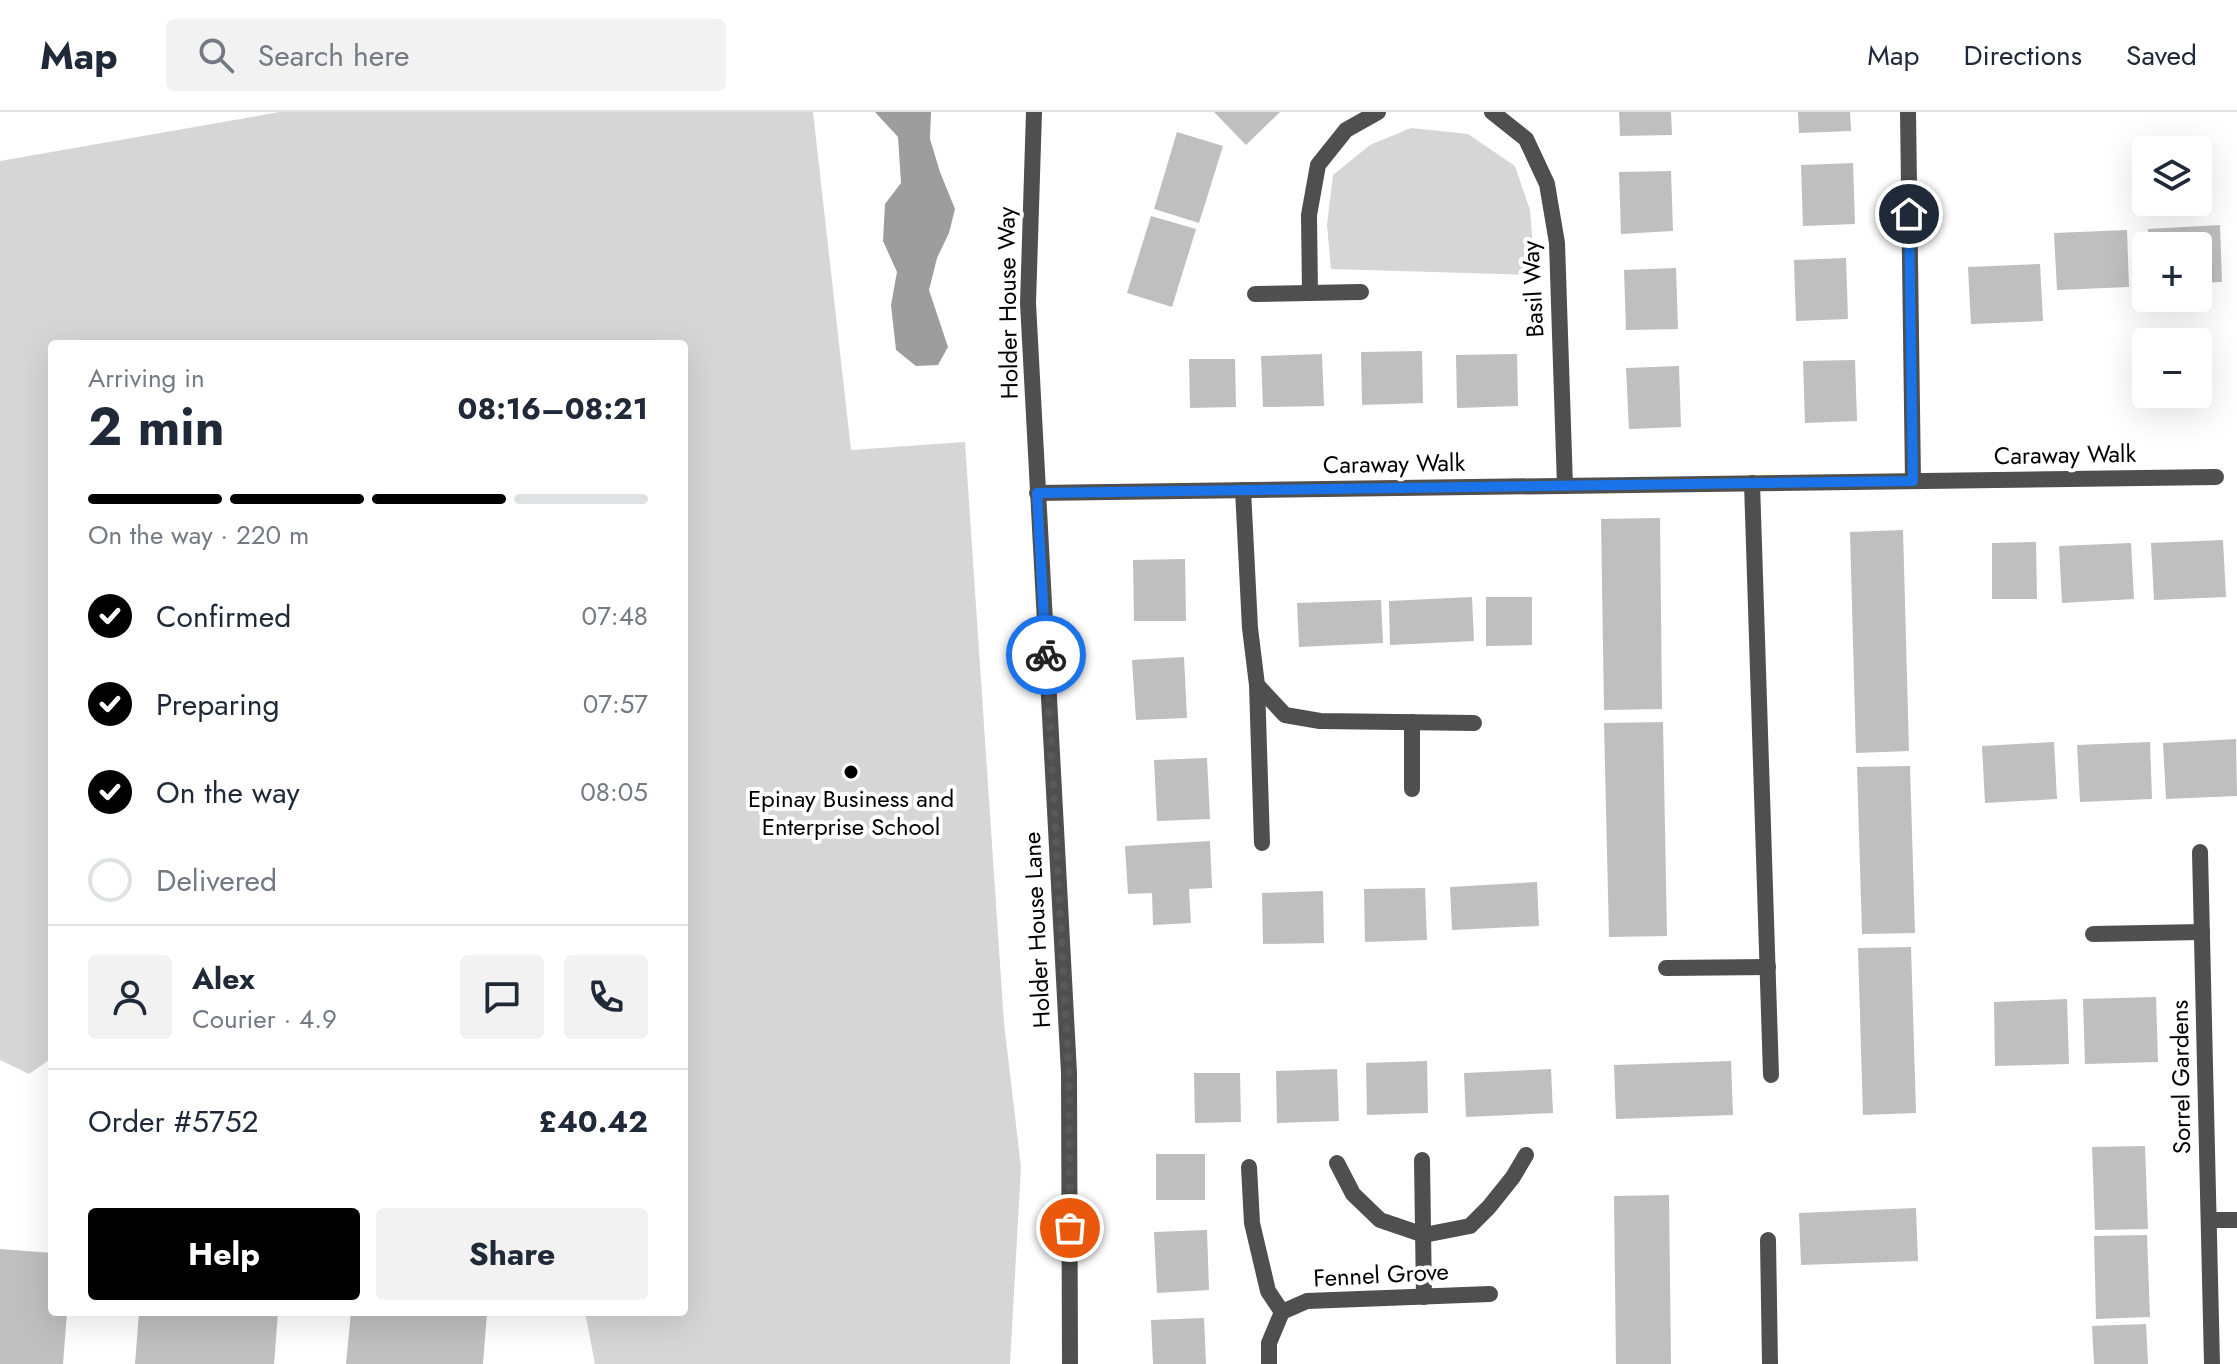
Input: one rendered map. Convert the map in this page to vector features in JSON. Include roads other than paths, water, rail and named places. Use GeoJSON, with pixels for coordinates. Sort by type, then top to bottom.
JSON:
{"type":"FeatureCollection","features":[{"type":"Feature","properties":{"kind":"street","name":"Holder House Way"},"geometry":{"type":"LineString","coordinates":[[1034,112],[1028,303],[1037,493]]}},
{"type":"Feature","properties":{"kind":"street"},"geometry":{"type":"LineString","coordinates":[[1310,293],[1309,215],[1318,165],[1346,130],[1378,112]]}},
{"type":"Feature","properties":{"kind":"street","name":"Basil Way"},"geometry":{"type":"LineString","coordinates":[[1492,112],[1526,139],[1547,184],[1557,243],[1565,486]]}},
{"type":"Feature","properties":{"kind":"street"},"geometry":{"type":"LineString","coordinates":[[1908,112],[1913,481]]}},
{"type":"Feature","properties":{"kind":"street"},"geometry":{"type":"LineString","coordinates":[[1255,294],[1361,292]]}},
{"type":"Feature","properties":{"kind":"street","name":"Caraway Walk"},"geometry":{"type":"LineString","coordinates":[[1037,493],[2216,477]]}},
{"type":"Feature","properties":{"kind":"street"},"geometry":{"type":"LineString","coordinates":[[1752,483],[1771,1075]]}},
{"type":"Feature","properties":{"kind":"street"},"geometry":{"type":"LineString","coordinates":[[1243,490],[1250,628],[1257,685],[1262,843]]}},
{"type":"Feature","properties":{"kind":"street","name":"Holder House Lane"},"geometry":{"type":"LineString","coordinates":[[1037,493],[1069,1073],[1070,1364]]}},
{"type":"Feature","properties":{"kind":"street"},"geometry":{"type":"LineString","coordinates":[[1257,685],[1285,715],[1320,721],[1474,723]]}},
{"type":"Feature","properties":{"kind":"street"},"geometry":{"type":"LineString","coordinates":[[1412,722],[1412,789]]}},
{"type":"Feature","properties":{"kind":"street","name":"Sorrel Gardens"},"geometry":{"type":"LineString","coordinates":[[2200,852],[2212,1364]]}},
{"type":"Feature","properties":{"kind":"street"},"geometry":{"type":"LineString","coordinates":[[2093,934],[2202,932]]}},
{"type":"Feature","properties":{"kind":"street"},"geometry":{"type":"LineString","coordinates":[[1666,968],[1768,967]]}},
{"type":"Feature","properties":{"kind":"street"},"geometry":{"type":"LineString","coordinates":[[1337,1163],[1353,1194],[1380,1220],[1424,1235],[1470,1226],[1513,1177],[1526,1155]]}},
{"type":"Feature","properties":{"kind":"street"},"geometry":{"type":"LineString","coordinates":[[1422,1160],[1424,1297]]}},
{"type":"Feature","properties":{"kind":"street"},"geometry":{"type":"LineString","coordinates":[[1249,1167],[1252,1223],[1268,1291],[1282,1312],[1269,1343],[1269,1364]]}},
{"type":"Feature","properties":{"kind":"street"},"geometry":{"type":"LineString","coordinates":[[2209,1220],[2237,1220]]}},
{"type":"Feature","properties":{"kind":"street"},"geometry":{"type":"LineString","coordinates":[[1768,1240],[1770,1364]]}},
{"type":"Feature","properties":{"kind":"street","name":"Fennel Grove"},"geometry":{"type":"LineString","coordinates":[[1282,1312],[1307,1301],[1490,1294]]}},
{"type":"Feature","properties":{"kind":"place","name":"Epinay Business and Enterprise School"},"geometry":{"type":"Point","coordinates":[851,772]}}]}
